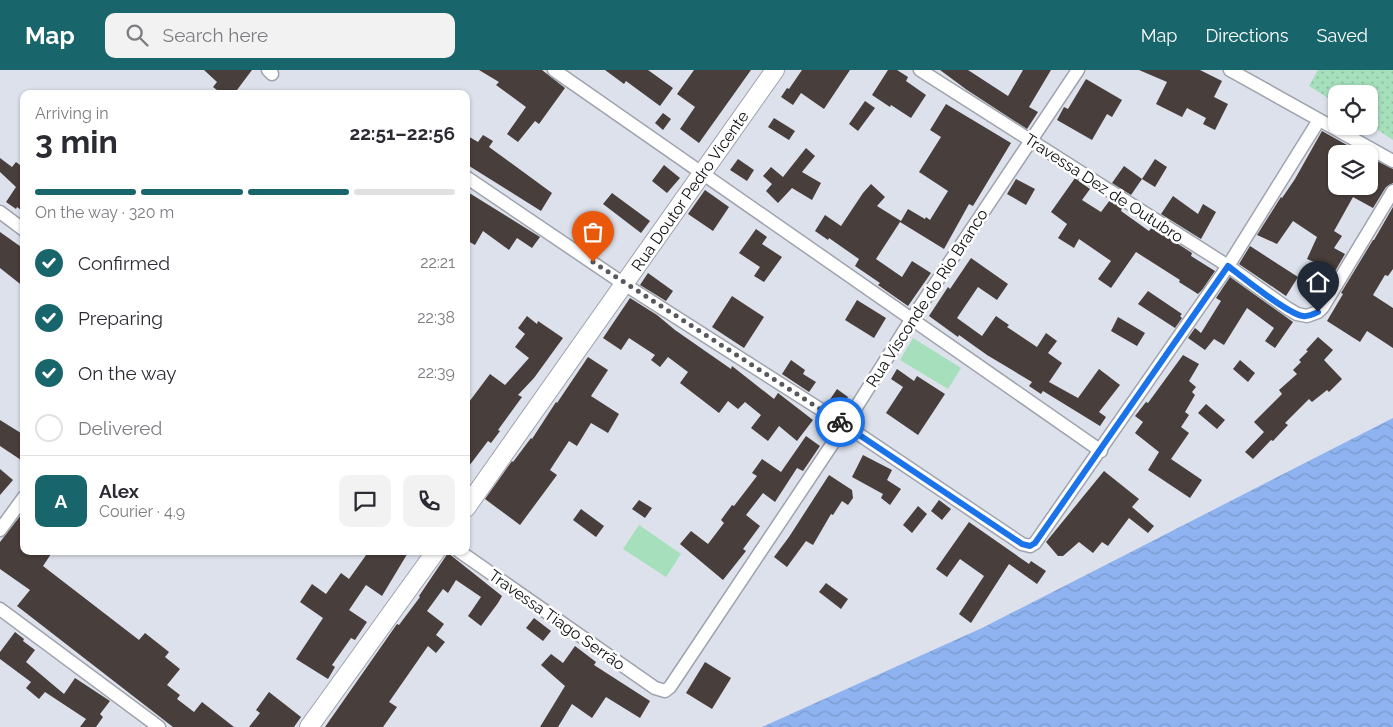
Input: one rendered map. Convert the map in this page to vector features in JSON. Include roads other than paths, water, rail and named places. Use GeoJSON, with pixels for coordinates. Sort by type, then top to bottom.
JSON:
{"type":"FeatureCollection","features":[{"type":"Feature","properties":{"kind":"street"},"geometry":{"type":"LineString","coordinates":[[554,70],[1101,451]]}},
{"type":"Feature","properties":{"kind":"street","name":"Rua Doutor Pedro Vicente"},"geometry":{"type":"LineString","coordinates":[[470,502],[775,70]]}},
{"type":"Feature","properties":{"kind":"street","name":"Travessa Dez de Outubro"},"geometry":{"type":"LineString","coordinates":[[920,70],[1228,266],[1297,314],[1308,316],[1318,312],[1323,307],[1393,191]]}},
{"type":"Feature","properties":{"kind":"street","name":"Rua Visconde do Rio Branco"},"geometry":{"type":"LineString","coordinates":[[655,688],[665,691],[670,687],[1078,70]]}},
{"type":"Feature","properties":{"kind":"street"},"geometry":{"type":"LineString","coordinates":[[1230,70],[1393,161]]}},
{"type":"Feature","properties":{"kind":"street"},"geometry":{"type":"LineString","coordinates":[[470,179],[624,284],[844,425],[1022,544],[1030,546],[1035,543],[1101,451],[1228,266],[1319,120]]}},
{"type":"Feature","properties":{"kind":"street"},"geometry":{"type":"LineString","coordinates":[[0,212],[20,227]]}},
{"type":"Feature","properties":{"kind":"street"},"geometry":{"type":"LineString","coordinates":[[0,530],[20,502]]}},
{"type":"Feature","properties":{"kind":"street"},"geometry":{"type":"LineString","coordinates":[[309,727],[433,555]]}},
{"type":"Feature","properties":{"kind":"street","name":"Travessa Tiago Serrão"},"geometry":{"type":"LineString","coordinates":[[465,555],[655,688]]}},
{"type":"Feature","properties":{"kind":"street"},"geometry":{"type":"LineString","coordinates":[[0,609],[159,727]]}},
{"type":"Feature","properties":{"kind":"water"},"geometry":{"type":"Polygon","coordinates":[[[1393,418],[1393,727],[762,727],[982,628],[1393,418]]]}}]}
